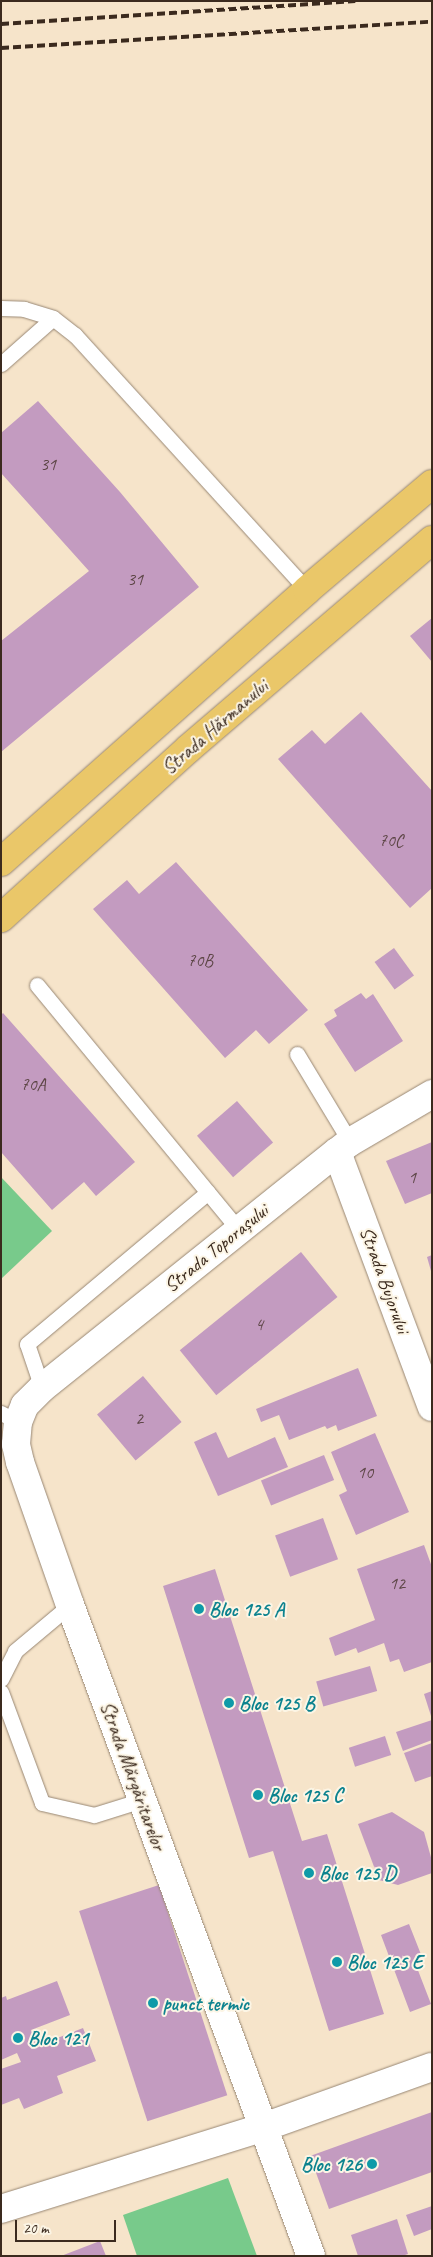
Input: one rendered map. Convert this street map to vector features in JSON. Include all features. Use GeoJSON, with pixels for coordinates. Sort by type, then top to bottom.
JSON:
{"type":"FeatureCollection","features":[{"type":"Feature","properties":{"kind":"main road","name":"Strada Hărmanului"},"geometry":{"type":"LineString","coordinates":[[1,862],[307,590],[432,484]]}},
{"type":"Feature","properties":{"kind":"main road","name":"Strada Hărmanului"},"geometry":{"type":"LineString","coordinates":[[1,918],[188,749],[432,540]]}},
{"type":"Feature","properties":{"kind":"street","name":"Strada Toporașului"},"geometry":{"type":"LineString","coordinates":[[10,1418],[42,1388],[344,1147],[432,1094]]}},
{"type":"Feature","properties":{"kind":"street","name":"Strada Bujorului"},"geometry":{"type":"LineString","coordinates":[[344,1147],[432,1408]]}},
{"type":"Feature","properties":{"kind":"street","name":"Strada Mărgăritarelor"},"geometry":{"type":"LineString","coordinates":[[10,1418],[20,1462],[70,1605],[311,2256]]}},
{"type":"Feature","properties":{"kind":"street"},"geometry":{"type":"LineString","coordinates":[[1,2209],[264,2126],[432,2067]]}},
{"type":"Feature","properties":{"kind":"lane"},"geometry":{"type":"LineString","coordinates":[[1,308],[24,309],[53,318],[75,335],[307,590]]}},
{"type":"Feature","properties":{"kind":"lane"},"geometry":{"type":"LineString","coordinates":[[1,364],[53,318]]}},
{"type":"Feature","properties":{"kind":"lane"},"geometry":{"type":"LineString","coordinates":[[37,985],[239,1230]]}},
{"type":"Feature","properties":{"kind":"lane"},"geometry":{"type":"LineString","coordinates":[[297,1054],[344,1147]]}},
{"type":"Feature","properties":{"kind":"lane"},"geometry":{"type":"LineString","coordinates":[[42,1388],[27,1344],[208,1192]]}},
{"type":"Feature","properties":{"kind":"lane"},"geometry":{"type":"LineString","coordinates":[[1,1679],[15,1652],[70,1605]]}},
{"type":"Feature","properties":{"kind":"lane"},"geometry":{"type":"LineString","coordinates":[[1,1692],[42,1803],[94,1814],[142,1800]]}},
{"type":"Feature","properties":{"kind":"green space"},"geometry":{"type":"Polygon","coordinates":[[[1,1177],[52,1231],[1,1279],[1,1177]]]}},
{"type":"Feature","properties":{"kind":"green space"},"geometry":{"type":"Polygon","coordinates":[[[228,2178],[257,2256],[137,2256],[123,2215],[228,2178]]]}},
{"type":"Feature","properties":{"kind":"building"},"geometry":{"type":"Polygon","coordinates":[[[38,401],[120,492],[199,587],[1,752],[1,641],[89,571],[1,473],[1,433],[38,401]]]}},
{"type":"Feature","properties":{"kind":"building"},"geometry":{"type":"Polygon","coordinates":[[[432,618],[432,662],[410,636],[432,618]]]}},
{"type":"Feature","properties":{"kind":"building"},"geometry":{"type":"Polygon","coordinates":[[[361,712],[432,791],[432,888],[410,908],[278,759],[312,730],[325,744],[361,712]]]}},
{"type":"Feature","properties":{"kind":"building"},"geometry":{"type":"Polygon","coordinates":[[[176,862],[308,1010],[269,1044],[256,1030],[225,1058],[93,909],[127,880],[139,894],[176,862]]]}},
{"type":"Feature","properties":{"kind":"building"},"geometry":{"type":"Polygon","coordinates":[[[394,948],[414,976],[395,990],[375,962],[394,948]]]}},
{"type":"Feature","properties":{"kind":"building"},"geometry":{"type":"Polygon","coordinates":[[[361,993],[366,999],[373,994],[403,1041],[355,1072],[324,1024],[337,1016],[334,1010],[361,993]]]}},
{"type":"Feature","properties":{"kind":"building"},"geometry":{"type":"Polygon","coordinates":[[[3,1013],[135,1162],[96,1196],[84,1182],[52,1210],[1,1152],[1,1015],[3,1013]]]}},
{"type":"Feature","properties":{"kind":"building"},"geometry":{"type":"Polygon","coordinates":[[[237,1101],[273,1143],[233,1177],[197,1136],[237,1101]]]}},
{"type":"Feature","properties":{"kind":"building"},"geometry":{"type":"Polygon","coordinates":[[[432,1142],[432,1193],[405,1204],[386,1161],[432,1142]]]}},
{"type":"Feature","properties":{"kind":"building"},"geometry":{"type":"Polygon","coordinates":[[[301,1252],[338,1297],[216,1395],[180,1350],[301,1252]]]}},
{"type":"Feature","properties":{"kind":"building"},"geometry":{"type":"Polygon","coordinates":[[[432,1255],[432,1271],[431,1271],[427,1257],[432,1255]]]}},
{"type":"Feature","properties":{"kind":"building"},"geometry":{"type":"Polygon","coordinates":[[[358,1368],[377,1416],[338,1431],[336,1425],[327,1429],[325,1426],[289,1440],[279,1415],[261,1422],[256,1409],[358,1368]]]}},
{"type":"Feature","properties":{"kind":"building"},"geometry":{"type":"Polygon","coordinates":[[[143,1376],[182,1422],[136,1461],[97,1415],[143,1376]]]}},
{"type":"Feature","properties":{"kind":"building"},"geometry":{"type":"Polygon","coordinates":[[[216,1432],[228,1458],[275,1437],[288,1467],[218,1496],[194,1442],[216,1432]]]}},
{"type":"Feature","properties":{"kind":"building"},"geometry":{"type":"Polygon","coordinates":[[[375,1433],[409,1512],[356,1535],[339,1495],[347,1491],[331,1452],[375,1433]]]}},
{"type":"Feature","properties":{"kind":"building"},"geometry":{"type":"Polygon","coordinates":[[[324,1455],[334,1480],[271,1506],[261,1480],[324,1455]]]}},
{"type":"Feature","properties":{"kind":"building"},"geometry":{"type":"Polygon","coordinates":[[[323,1518],[338,1559],[290,1577],[275,1535],[323,1518]]]}},
{"type":"Feature","properties":{"kind":"building"},"geometry":{"type":"Polygon","coordinates":[[[424,1545],[432,1567],[432,1662],[404,1672],[399,1659],[390,1662],[384,1643],[358,1653],[356,1648],[335,1656],[329,1638],[375,1620],[357,1569],[424,1545]]]}},
{"type":"Feature","properties":{"kind":"building"},"geometry":{"type":"Polygon","coordinates":[[[215,1569],[302,1841],[327,1834],[384,2014],[329,2031],[273,1851],[249,1858],[163,1586],[215,1569]]]}},
{"type":"Feature","properties":{"kind":"building"},"geometry":{"type":"Polygon","coordinates":[[[370,1666],[377,1691],[323,1706],[316,1681],[370,1666]]]}},
{"type":"Feature","properties":{"kind":"building"},"geometry":{"type":"Polygon","coordinates":[[[432,1691],[432,1716],[431,1716],[424,1694],[432,1691]]]}},
{"type":"Feature","properties":{"kind":"building"},"geometry":{"type":"Polygon","coordinates":[[[432,1720],[432,1740],[403,1751],[396,1732],[432,1720]]]}},
{"type":"Feature","properties":{"kind":"building"},"geometry":{"type":"Polygon","coordinates":[[[385,1736],[391,1755],[355,1767],[349,1748],[385,1736]]]}},
{"type":"Feature","properties":{"kind":"building"},"geometry":{"type":"Polygon","coordinates":[[[432,1743],[432,1776],[415,1782],[404,1753],[432,1743]]]}},
{"type":"Feature","properties":{"kind":"building"},"geometry":{"type":"Polygon","coordinates":[[[392,1812],[424,1832],[432,1861],[432,1873],[398,1885],[379,1880],[358,1824],[392,1812]]]}},
{"type":"Feature","properties":{"kind":"building","name":"punct termic"},"geometry":{"type":"Polygon","coordinates":[[[159,1885],[227,2095],[147,2121],[79,1911],[159,1885]]]}},
{"type":"Feature","properties":{"kind":"building"},"geometry":{"type":"Polygon","coordinates":[[[409,1924],[422,1957],[414,1960],[431,2004],[410,2012],[381,1935],[409,1924]]]}},
{"type":"Feature","properties":{"kind":"building","name":"Bloc 121"},"geometry":{"type":"Polygon","coordinates":[[[57,1981],[70,2015],[31,2030],[37,2046],[83,2028],[96,2061],[57,2076],[63,2093],[24,2109],[19,2098],[1,2105],[1,2069],[21,2062],[17,2053],[1,2060],[1,1998],[6,1996],[7,2000],[57,1981]]]}},
{"type":"Feature","properties":{"kind":"building","name":"Bloc 126"},"geometry":{"type":"Polygon","coordinates":[[[432,2112],[432,2172],[329,2209],[310,2156],[432,2112]]]}},
{"type":"Feature","properties":{"kind":"building"},"geometry":{"type":"Polygon","coordinates":[[[432,2206],[432,2229],[414,2236],[406,2215],[432,2206]]]}},
{"type":"Feature","properties":{"kind":"building"},"geometry":{"type":"Polygon","coordinates":[[[397,2219],[408,2254],[402,2256],[358,2256],[351,2235],[397,2219]]]}},
{"type":"Feature","properties":{"kind":"building"},"geometry":{"type":"Polygon","coordinates":[[[100,2241],[106,2256],[61,2256],[100,2241]]]}},
{"type":"Feature","properties":{"kind":"railway"},"geometry":{"type":"LineString","coordinates":[[1,24],[355,1]]}},
{"type":"Feature","properties":{"kind":"railway"},"geometry":{"type":"LineString","coordinates":[[1,48],[432,22]]}},
{"type":"Feature","properties":{"kind":"place","name":"Bloc 125 A"},"geometry":{"type":"Point","coordinates":[199,1609]}},
{"type":"Feature","properties":{"kind":"place","name":"Bloc 125 B"},"geometry":{"type":"Point","coordinates":[229,1703]}},
{"type":"Feature","properties":{"kind":"place","name":"Bloc 125 C"},"geometry":{"type":"Point","coordinates":[258,1795]}},
{"type":"Feature","properties":{"kind":"place","name":"Bloc 125 D"},"geometry":{"type":"Point","coordinates":[309,1873]}},
{"type":"Feature","properties":{"kind":"place","name":"Bloc 125 E"},"geometry":{"type":"Point","coordinates":[337,1962]}},
{"type":"Feature","properties":{"kind":"place","name":"punct termic"},"geometry":{"type":"Point","coordinates":[153,2003]}},
{"type":"Feature","properties":{"kind":"place","name":"Bloc 121"},"geometry":{"type":"Point","coordinates":[18,2038]}},
{"type":"Feature","properties":{"kind":"place","name":"Bloc 126"},"geometry":{"type":"Point","coordinates":[372,2164]}}]}
